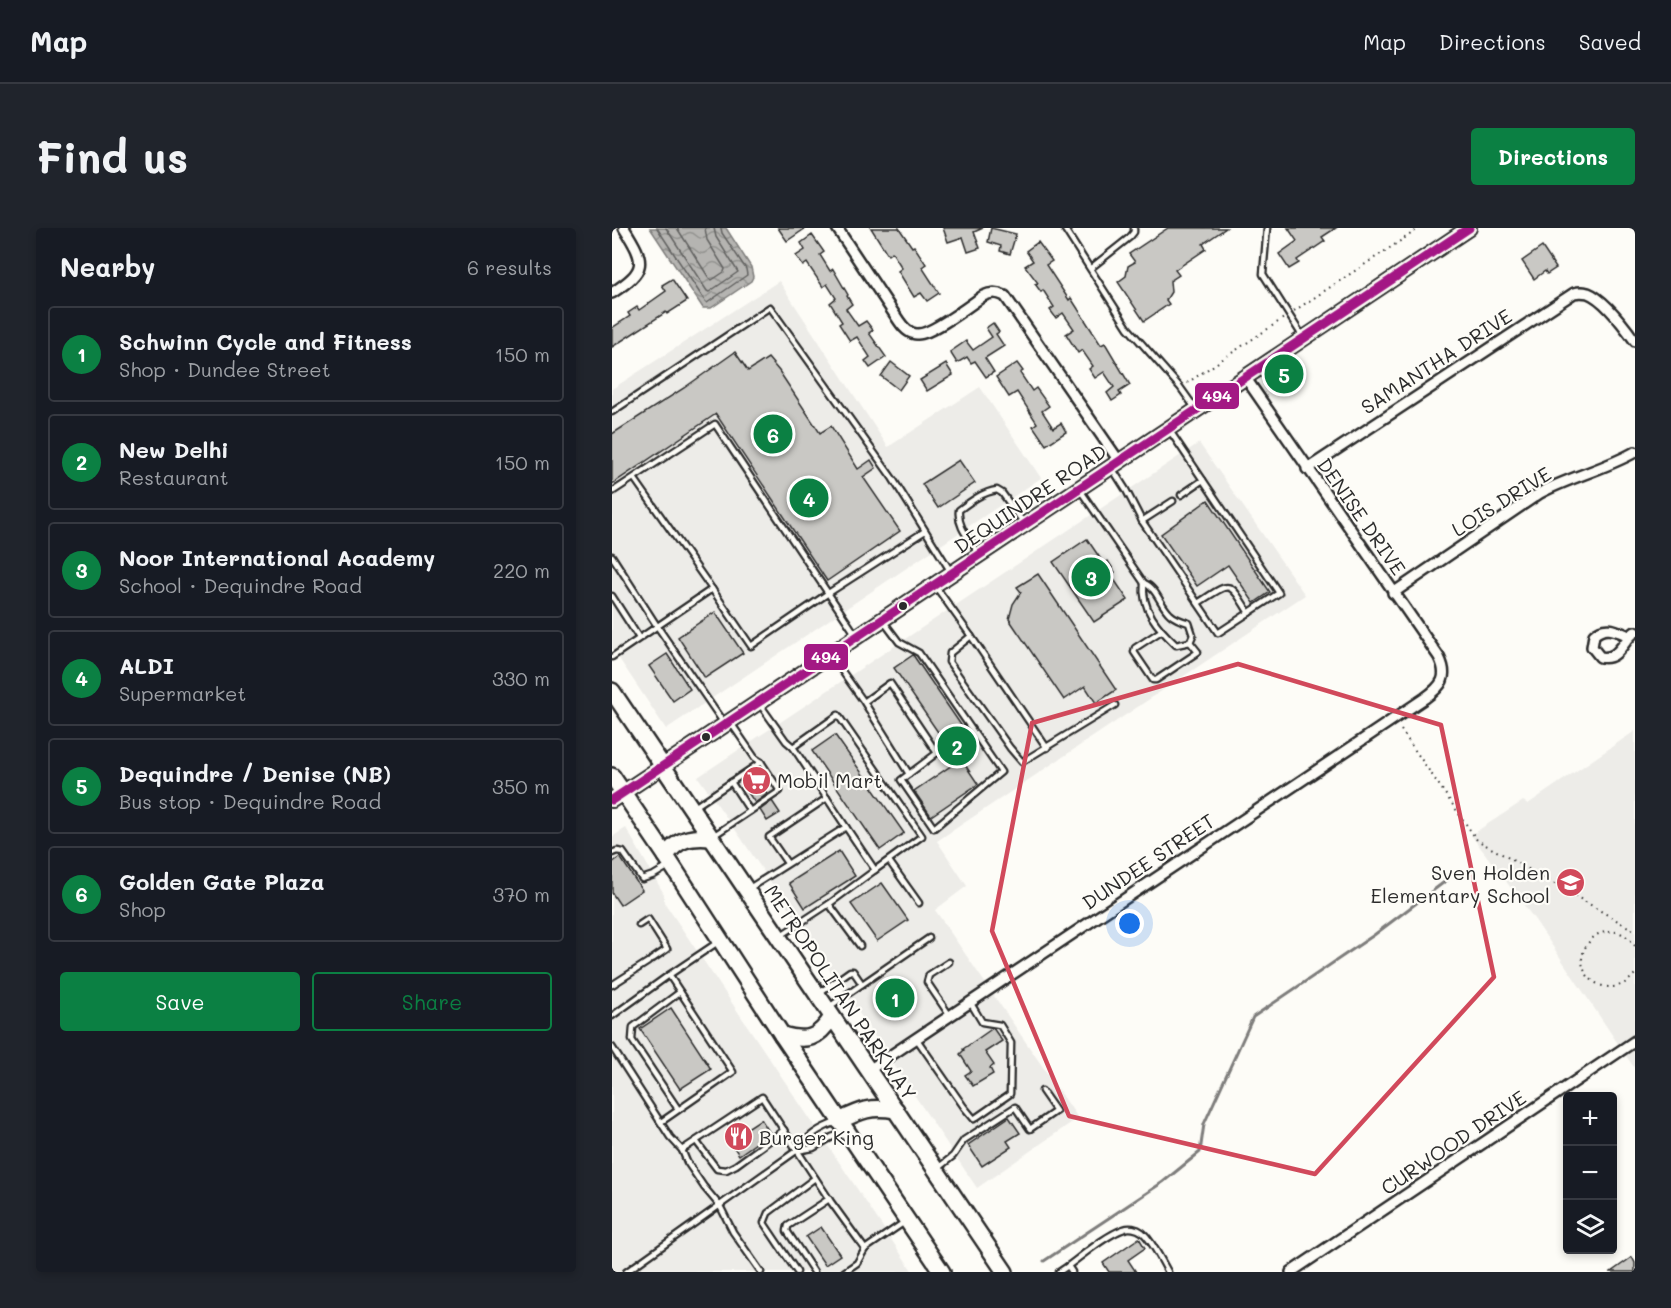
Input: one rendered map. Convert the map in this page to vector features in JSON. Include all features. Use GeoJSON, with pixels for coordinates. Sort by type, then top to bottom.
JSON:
{"type":"FeatureCollection","features":[{"type":"Feature","properties":{"kind":"main road","name":"DEQUINDRE ROAD"},"geometry":{"type":"LineString","coordinates":[[617,796],[1469,228]]}},
{"type":"Feature","properties":{"kind":"main road","name":"METROPOLITAN PARKWAY"},"geometry":{"type":"LineString","coordinates":[[614,700],[662,766],[1005,1272]]}},
{"type":"Feature","properties":{"kind":"main road"},"geometry":{"type":"LineString","coordinates":[[612,776],[617,796],[669,860],[782,1035],[942,1272]]}},
{"type":"Feature","properties":{"kind":"main road"},"geometry":{"type":"LineString","coordinates":[[669,860],[676,843],[683,839],[711,838]]}},
{"type":"Feature","properties":{"kind":"main road"},"geometry":{"type":"LineString","coordinates":[[782,1035],[795,1039],[812,1037],[826,1027],[829,1013]]}},
{"type":"Feature","properties":{"kind":"main road"},"geometry":{"type":"LineString","coordinates":[[843,1126],[864,1110],[873,1108],[896,1110]]}},
{"type":"Feature","properties":{"kind":"street"},"geometry":{"type":"LineString","coordinates":[[612,293],[634,277],[639,269],[637,249],[624,228]]}},
{"type":"Feature","properties":{"kind":"street"},"geometry":{"type":"LineString","coordinates":[[837,228],[899,321],[912,333],[931,331],[990,293],[1005,296],[1115,464]]}},
{"type":"Feature","properties":{"kind":"street","name":"SAMANTHA DRIVE"},"geometry":{"type":"LineString","coordinates":[[1307,469],[1568,296],[1579,292],[1588,293],[1604,305],[1635,341]]}},
{"type":"Feature","properties":{"kind":"street","name":"DENISE DRIVE"},"geometry":{"type":"LineString","coordinates":[[1245,377],[1439,657],[1444,671],[1443,678]]}},
{"type":"Feature","properties":{"kind":"street","name":"LOIS DRIVE"},"geometry":{"type":"LineString","coordinates":[[1393,593],[1539,493],[1635,452]]}},
{"type":"Feature","properties":{"kind":"street","name":"DUNDEE STREET"},"geometry":{"type":"LineString","coordinates":[[869,1070],[1425,698],[1438,687],[1443,678]]}},
{"type":"Feature","properties":{"kind":"street","name":"CURWOOD DRIVE"},"geometry":{"type":"LineString","coordinates":[[1291,1272],[1635,1041]]}},
{"type":"Feature","properties":{"kind":"lane"},"geometry":{"type":"LineString","coordinates":[[1075,228],[1066,230],[1128,328],[1180,387],[1196,410]]}},
{"type":"Feature","properties":{"kind":"lane"},"geometry":{"type":"LineString","coordinates":[[1091,268],[1130,237],[1134,228]]}},
{"type":"Feature","properties":{"kind":"lane"},"geometry":{"type":"LineString","coordinates":[[1267,228],[1263,274],[1304,338]]}},
{"type":"Feature","properties":{"kind":"lane"},"geometry":{"type":"LineString","coordinates":[[612,412],[770,307],[893,478],[952,573]]}},
{"type":"Feature","properties":{"kind":"lane"},"geometry":{"type":"LineString","coordinates":[[612,492],[715,424],[857,636]]}},
{"type":"Feature","properties":{"kind":"lane"},"geometry":{"type":"LineString","coordinates":[[1115,464],[1142,521],[1218,633],[1249,613],[1279,593],[1168,429]]}},
{"type":"Feature","properties":{"kind":"lane"},"geometry":{"type":"LineString","coordinates":[[634,478],[751,646],[925,531]]}},
{"type":"Feature","properties":{"kind":"lane"},"geometry":{"type":"LineString","coordinates":[[1181,495],[1203,480]]}},
{"type":"Feature","properties":{"kind":"lane"},"geometry":{"type":"LineString","coordinates":[[1079,488],[1144,583],[1150,585],[1168,612],[1175,618],[1189,623],[1193,635],[1190,642]]}},
{"type":"Feature","properties":{"kind":"lane"},"geometry":{"type":"LineString","coordinates":[[980,555],[961,528],[959,510],[989,491],[997,490],[1002,493],[1025,524]]}},
{"type":"Feature","properties":{"kind":"lane"},"geometry":{"type":"LineString","coordinates":[[1142,521],[1173,501]]}},
{"type":"Feature","properties":{"kind":"lane"},"geometry":{"type":"LineString","coordinates":[[612,556],[657,626],[727,723],[754,758],[761,762],[780,791],[711,838]]}},
{"type":"Feature","properties":{"kind":"lane"},"geometry":{"type":"LineString","coordinates":[[1144,583],[1143,595],[1161,631],[1176,645],[1190,642]]}},
{"type":"Feature","properties":{"kind":"lane"},"geometry":{"type":"LineString","coordinates":[[935,584],[1047,748]]}},
{"type":"Feature","properties":{"kind":"lane"},"geometry":{"type":"LineString","coordinates":[[1198,603],[1223,587],[1229,587],[1235,591],[1249,613]]}},
{"type":"Feature","properties":{"kind":"lane"},"geometry":{"type":"LineString","coordinates":[[612,657],[712,589]]}},
{"type":"Feature","properties":{"kind":"lane"},"geometry":{"type":"LineString","coordinates":[[612,596],[639,638]]}},
{"type":"Feature","properties":{"kind":"lane"},"geometry":{"type":"LineString","coordinates":[[864,702],[890,683],[937,753],[902,780],[934,828],[1001,772],[919,653],[899,642],[882,619]]}},
{"type":"Feature","properties":{"kind":"lane"},"geometry":{"type":"LineString","coordinates":[[1161,631],[1135,648],[1134,652],[1153,680],[1198,652],[1190,642]]}},
{"type":"Feature","properties":{"kind":"lane"},"geometry":{"type":"LineString","coordinates":[[971,636],[950,653],[949,662],[1022,762],[1114,705]]}},
{"type":"Feature","properties":{"kind":"lane"},"geometry":{"type":"LineString","coordinates":[[830,654],[864,702],[909,774]]}},
{"type":"Feature","properties":{"kind":"lane"},"geometry":{"type":"LineString","coordinates":[[758,702],[786,741],[793,747],[875,870]]}},
{"type":"Feature","properties":{"kind":"lane"},"geometry":{"type":"LineString","coordinates":[[778,937],[829,904],[922,836],[838,715],[793,747]]}},
{"type":"Feature","properties":{"kind":"lane"},"geometry":{"type":"LineString","coordinates":[[691,809],[761,762]]}},
{"type":"Feature","properties":{"kind":"lane"},"geometry":{"type":"LineString","coordinates":[[731,782],[750,811]]}},
{"type":"Feature","properties":{"kind":"lane"},"geometry":{"type":"LineString","coordinates":[[787,863],[769,837],[827,798]]}},
{"type":"Feature","properties":{"kind":"lane"},"geometry":{"type":"LineString","coordinates":[[746,891],[846,827]]}},
{"type":"Feature","properties":{"kind":"lane"},"geometry":{"type":"LineString","coordinates":[[612,854],[617,851],[623,852],[642,879],[654,875],[669,860]]}},
{"type":"Feature","properties":{"kind":"lane"},"geometry":{"type":"LineString","coordinates":[[888,861],[919,903]]}},
{"type":"Feature","properties":{"kind":"lane"},"geometry":{"type":"LineString","coordinates":[[829,904],[860,946]]}},
{"type":"Feature","properties":{"kind":"lane"},"geometry":{"type":"LineString","coordinates":[[612,985],[667,949],[648,919],[639,925]]}},
{"type":"Feature","properties":{"kind":"lane"},"geometry":{"type":"LineString","coordinates":[[829,1013],[862,984],[929,938]]}},
{"type":"Feature","properties":{"kind":"lane"},"geometry":{"type":"LineString","coordinates":[[612,1016],[721,941]]}},
{"type":"Feature","properties":{"kind":"lane"},"geometry":{"type":"LineString","coordinates":[[949,962],[929,975],[927,982],[950,1016]]}},
{"type":"Feature","properties":{"kind":"lane"},"geometry":{"type":"LineString","coordinates":[[817,994],[850,971],[856,974],[862,984]]}},
{"type":"Feature","properties":{"kind":"lane"},"geometry":{"type":"LineString","coordinates":[[660,1122],[733,1072],[669,975]]}},
{"type":"Feature","properties":{"kind":"lane"},"geometry":{"type":"LineString","coordinates":[[678,1109],[632,1040],[633,1027],[680,992]]}},
{"type":"Feature","properties":{"kind":"lane"},"geometry":{"type":"LineString","coordinates":[[916,1038],[974,1119],[1010,1094],[1011,1043],[1000,1025],[982,1022],[970,1002]]}},
{"type":"Feature","properties":{"kind":"lane"},"geometry":{"type":"LineString","coordinates":[[612,1047],[660,1122],[682,1150],[687,1162],[720,1206],[733,1232],[761,1272]]}},
{"type":"Feature","properties":{"kind":"lane"},"geometry":{"type":"LineString","coordinates":[[936,1170],[953,1156],[964,1140],[1015,1107],[1030,1129],[1056,1111],[1042,1090]]}},
{"type":"Feature","properties":{"kind":"lane"},"geometry":{"type":"LineString","coordinates":[[682,1150],[762,1097],[796,1151],[865,1249]]}},
{"type":"Feature","properties":{"kind":"lane"},"geometry":{"type":"LineString","coordinates":[[626,1272],[796,1151],[806,1139],[825,1126],[843,1126]]}},
{"type":"Feature","properties":{"kind":"lane"},"geometry":{"type":"LineString","coordinates":[[796,1151],[813,1148],[832,1137],[843,1126]]}},
{"type":"Feature","properties":{"kind":"lane"},"geometry":{"type":"LineString","coordinates":[[696,1141],[717,1169],[726,1170],[784,1131]]}},
{"type":"Feature","properties":{"kind":"lane"},"geometry":{"type":"LineString","coordinates":[[797,1272],[764,1223],[768,1213],[815,1178]]}},
{"type":"Feature","properties":{"kind":"lane"},"geometry":{"type":"LineString","coordinates":[[814,1272],[787,1232],[788,1226],[829,1199]]}},
{"type":"Feature","properties":{"kind":"lane"},"geometry":{"type":"LineString","coordinates":[[844,1272],[857,1263],[865,1249],[907,1220]]}},
{"type":"Feature","properties":{"kind":"lane"},"geometry":{"type":"LineString","coordinates":[[1059,1272],[1111,1235],[1125,1228],[1135,1228],[1142,1232],[1168,1272]]}},
{"type":"Feature","properties":{"kind":"lane"},"geometry":{"type":"LineString","coordinates":[[1068,1266],[1072,1272]]}},
{"type":"Feature","properties":{"kind":"path"},"geometry":{"type":"LineString","coordinates":[[1294,311],[1420,228]]}},
{"type":"Feature","properties":{"kind":"path"},"geometry":{"type":"LineString","coordinates":[[1187,383],[1283,319]]}},
{"type":"Feature","properties":{"kind":"path"},"geometry":{"type":"LineString","coordinates":[[1401,730],[1477,840],[1635,931]]}},
{"type":"Feature","properties":{"kind":"path"},"geometry":{"type":"LineString","coordinates":[[1635,946],[1621,933],[1602,932],[1587,943],[1582,961],[1589,978],[1605,987],[1623,984],[1635,974]]}},
{"type":"Feature","properties":{"kind":"highlighted area"},"geometry":{"type":"Polygon","coordinates":[[[1238,664],[1441,725],[1494,977],[1315,1174],[1069,1116],[992,931],[1032,723],[1238,664]]]}},
{"type":"Feature","properties":{"kind":"shaded area"},"geometry":{"type":"Polygon","coordinates":[[[779,281],[888,447],[980,387],[1041,478],[666,729],[612,648],[612,389],[779,281]]]}},
{"type":"Feature","properties":{"kind":"shaded area"},"geometry":{"type":"Polygon","coordinates":[[[1199,443],[1305,595],[937,841],[967,886],[935,910],[1078,1118],[977,1188],[698,777],[1199,443]]]}},
{"type":"Feature","properties":{"kind":"shaded area","name":"Sven Holden Elementary School"},"geometry":{"type":"Polygon","coordinates":[[[1635,731],[1635,1069],[1535,920],[1471,835],[1523,801],[1528,804],[1635,731]]]}},
{"type":"Feature","properties":{"kind":"shaded area"},"geometry":{"type":"Polygon","coordinates":[[[626,828],[664,894],[664,902],[913,1272],[612,1272],[612,837],[626,828]]]}},
{"type":"Feature","properties":{"kind":"water"},"geometry":{"type":"Polygon","coordinates":[[[650,228],[726,228],[751,267],[753,277],[751,281],[711,308],[703,308],[650,228]]]}},
{"type":"Feature","properties":{"kind":"building"},"geometry":{"type":"Polygon","coordinates":[[[778,228],[806,228],[787,241],[778,228]]]}},
{"type":"Feature","properties":{"kind":"building"},"geometry":{"type":"Polygon","coordinates":[[[871,228],[899,228],[926,264],[922,267],[939,293],[927,301],[921,293],[914,297],[898,271],[902,268],[892,252],[888,255],[871,228]]]}},
{"type":"Feature","properties":{"kind":"building"},"geometry":{"type":"Polygon","coordinates":[[[943,228],[983,228],[974,232],[980,248],[968,252],[963,237],[948,242],[943,228]]]}},
{"type":"Feature","properties":{"kind":"building"},"geometry":{"type":"Polygon","coordinates":[[[991,228],[1016,234],[1010,254],[1000,251],[1001,246],[988,242],[991,228]]]}},
{"type":"Feature","properties":{"kind":"building"},"geometry":{"type":"Polygon","coordinates":[[[1168,228],[1226,228],[1203,244],[1206,249],[1175,270],[1179,275],[1170,281],[1171,292],[1166,300],[1169,304],[1144,321],[1118,282],[1126,276],[1128,266],[1135,262],[1129,254],[1168,228]]]}},
{"type":"Feature","properties":{"kind":"building"},"geometry":{"type":"Polygon","coordinates":[[[1288,228],[1336,228],[1322,237],[1325,241],[1297,260],[1299,263],[1289,269],[1279,254],[1297,241],[1288,228]]]}},
{"type":"Feature","properties":{"kind":"building"},"geometry":{"type":"Polygon","coordinates":[[[812,235],[824,252],[820,255],[830,271],[833,269],[848,295],[852,304],[846,309],[858,326],[866,321],[873,330],[869,333],[886,357],[870,368],[865,361],[870,357],[857,337],[850,341],[839,324],[842,322],[830,303],[836,298],[827,284],[823,287],[807,263],[803,266],[796,256],[805,250],[801,243],[812,235]]]}},
{"type":"Feature","properties":{"kind":"building"},"geometry":{"type":"Polygon","coordinates":[[[1038,242],[1052,261],[1046,265],[1069,300],[1071,298],[1101,345],[1105,343],[1130,385],[1119,392],[1121,395],[1112,401],[1107,393],[1114,387],[1104,372],[1095,378],[1089,369],[1093,366],[1082,350],[1078,353],[1066,334],[1074,329],[1063,313],[1056,318],[1050,310],[1054,307],[1043,290],[1041,292],[1035,284],[1038,283],[1025,266],[1033,261],[1026,251],[1038,242]]]}},
{"type":"Feature","properties":{"kind":"building"},"geometry":{"type":"Polygon","coordinates":[[[1542,247],[1556,268],[1547,274],[1545,271],[1534,279],[1522,261],[1542,247]]]}},
{"type":"Feature","properties":{"kind":"building"},"geometry":{"type":"Polygon","coordinates":[[[672,279],[687,301],[612,347],[612,328],[630,316],[628,313],[637,307],[639,310],[666,291],[662,285],[672,279]]]}},
{"type":"Feature","properties":{"kind":"building"},"geometry":{"type":"Polygon","coordinates":[[[993,323],[999,332],[996,334],[1004,346],[985,358],[994,372],[986,377],[975,361],[971,363],[967,357],[957,363],[950,352],[966,341],[973,350],[992,337],[986,328],[993,323]]]}},
{"type":"Feature","properties":{"kind":"building"},"geometry":{"type":"Polygon","coordinates":[[[735,352],[748,371],[768,358],[820,433],[831,426],[858,469],[871,460],[876,468],[863,477],[900,531],[827,581],[716,414],[612,484],[612,434],[735,352]]]}},
{"type":"Feature","properties":{"kind":"building"},"geometry":{"type":"Polygon","coordinates":[[[891,362],[909,376],[899,390],[881,376],[891,362]]]}},
{"type":"Feature","properties":{"kind":"building"},"geometry":{"type":"Polygon","coordinates":[[[1017,363],[1023,371],[1020,373],[1032,391],[1036,388],[1049,406],[1042,411],[1053,428],[1061,423],[1066,432],[1046,445],[1033,426],[1037,423],[1017,392],[1009,397],[996,377],[1017,363]]]}},
{"type":"Feature","properties":{"kind":"building"},"geometry":{"type":"Polygon","coordinates":[[[946,364],[953,375],[927,391],[920,380],[946,364]]]}},
{"type":"Feature","properties":{"kind":"building"},"geometry":{"type":"Polygon","coordinates":[[[959,460],[975,483],[938,508],[922,484],[959,460]]]}},
{"type":"Feature","properties":{"kind":"building"},"geometry":{"type":"Polygon","coordinates":[[[1208,500],[1270,592],[1254,603],[1228,565],[1197,586],[1161,534],[1208,500]]]}},
{"type":"Feature","properties":{"kind":"building"},"geometry":{"type":"Polygon","coordinates":[[[1087,539],[1104,564],[1108,561],[1115,572],[1111,575],[1128,600],[1094,622],[1053,562],[1087,539]]]}},
{"type":"Feature","properties":{"kind":"building"},"geometry":{"type":"Polygon","coordinates":[[[1038,574],[1116,690],[1096,703],[1085,686],[1064,700],[1009,619],[1013,604],[1021,592],[1017,587],[1038,574]]]}},
{"type":"Feature","properties":{"kind":"building"},"geometry":{"type":"Polygon","coordinates":[[[715,612],[743,653],[705,678],[678,637],[715,612]]]}},
{"type":"Feature","properties":{"kind":"building"},"geometry":{"type":"Polygon","coordinates":[[[667,654],[690,689],[673,701],[649,666],[667,654]]]}},
{"type":"Feature","properties":{"kind":"building"},"geometry":{"type":"Polygon","coordinates":[[[913,655],[974,744],[955,757],[894,668],[913,655]]]}},
{"type":"Feature","properties":{"kind":"building"},"geometry":{"type":"Polygon","coordinates":[[[835,735],[904,833],[880,850],[812,751],[835,735]]]}},
{"type":"Feature","properties":{"kind":"building"},"geometry":{"type":"Polygon","coordinates":[[[961,759],[978,784],[931,816],[914,791],[961,759]]]}},
{"type":"Feature","properties":{"kind":"building"},"geometry":{"type":"Polygon","coordinates":[[[761,770],[768,780],[761,785],[767,794],[755,803],[740,781],[761,770]]]}},
{"type":"Feature","properties":{"kind":"building"},"geometry":{"type":"Polygon","coordinates":[[[772,801],[780,813],[767,821],[760,810],[772,801]]]}},
{"type":"Feature","properties":{"kind":"building"},"geometry":{"type":"Polygon","coordinates":[[[839,851],[855,876],[805,908],[789,883],[839,851]]]}},
{"type":"Feature","properties":{"kind":"building"},"geometry":{"type":"Polygon","coordinates":[[[620,857],[642,890],[620,905],[612,893],[612,863],[620,857]]]}},
{"type":"Feature","properties":{"kind":"building"},"geometry":{"type":"Polygon","coordinates":[[[882,883],[908,920],[877,941],[851,904],[882,883]]]}},
{"type":"Feature","properties":{"kind":"building"},"geometry":{"type":"Polygon","coordinates":[[[671,1008],[711,1069],[680,1089],[640,1029],[671,1008]]]}},
{"type":"Feature","properties":{"kind":"building"},"geometry":{"type":"Polygon","coordinates":[[[993,1028],[1002,1041],[985,1052],[994,1065],[990,1068],[993,1074],[973,1086],[965,1075],[971,1071],[960,1054],[963,1049],[993,1028]]]}},
{"type":"Feature","properties":{"kind":"building"},"geometry":{"type":"Polygon","coordinates":[[[1009,1117],[1020,1133],[1007,1141],[1011,1147],[982,1166],[968,1145],[1009,1117]]]}},
{"type":"Feature","properties":{"kind":"building"},"geometry":{"type":"Polygon","coordinates":[[[761,1119],[770,1133],[739,1155],[729,1140],[761,1119]]]}},
{"type":"Feature","properties":{"kind":"building"},"geometry":{"type":"Polygon","coordinates":[[[821,1227],[840,1255],[825,1265],[806,1237],[821,1227]]]}},
{"type":"Feature","properties":{"kind":"building"},"geometry":{"type":"Polygon","coordinates":[[[1139,1238],[1145,1248],[1128,1260],[1136,1272],[1109,1272],[1103,1263],[1139,1238]]]}},
{"type":"Feature","properties":{"kind":"building"},"geometry":{"type":"Polygon","coordinates":[[[1632,1257],[1635,1272],[1611,1272],[1632,1257]]]}},
{"type":"Feature","properties":{"kind":"waterway"},"geometry":{"type":"LineString","coordinates":[[1044,1261],[1163,1182],[1200,1152],[1204,1124],[1253,1017],[1374,935],[1447,880]]}},
{"type":"Feature","properties":{"kind":"transit line","name":"494"},"geometry":{"type":"LineString","coordinates":[[612,800],[1469,228]]}},
{"type":"Feature","properties":{"kind":"place","name":"Dequindre / Denise (NB)"},"geometry":{"type":"Point","coordinates":[1284,374]}},
{"type":"Feature","properties":{"kind":"place","name":"Golden Gate Plaza"},"geometry":{"type":"Point","coordinates":[773,434]}},
{"type":"Feature","properties":{"kind":"place","name":"ALDI"},"geometry":{"type":"Point","coordinates":[809,498]}},
{"type":"Feature","properties":{"kind":"place","name":"Noor International Academy"},"geometry":{"type":"Point","coordinates":[1091,577]}},
{"type":"Feature","properties":{"kind":"place","name":"New Delhi"},"geometry":{"type":"Point","coordinates":[957,746]}},
{"type":"Feature","properties":{"kind":"place","name":"Mobil Mart"},"geometry":{"type":"Point","coordinates":[756,780]}},
{"type":"Feature","properties":{"kind":"place","name":"Sven Holden Elementary School"},"geometry":{"type":"Point","coordinates":[1571,883]}},
{"type":"Feature","properties":{"kind":"place","name":"Schwinn Cycle and Fitness"},"geometry":{"type":"Point","coordinates":[895,998]}},
{"type":"Feature","properties":{"kind":"place","name":"Burger King"},"geometry":{"type":"Point","coordinates":[738,1137]}}]}
